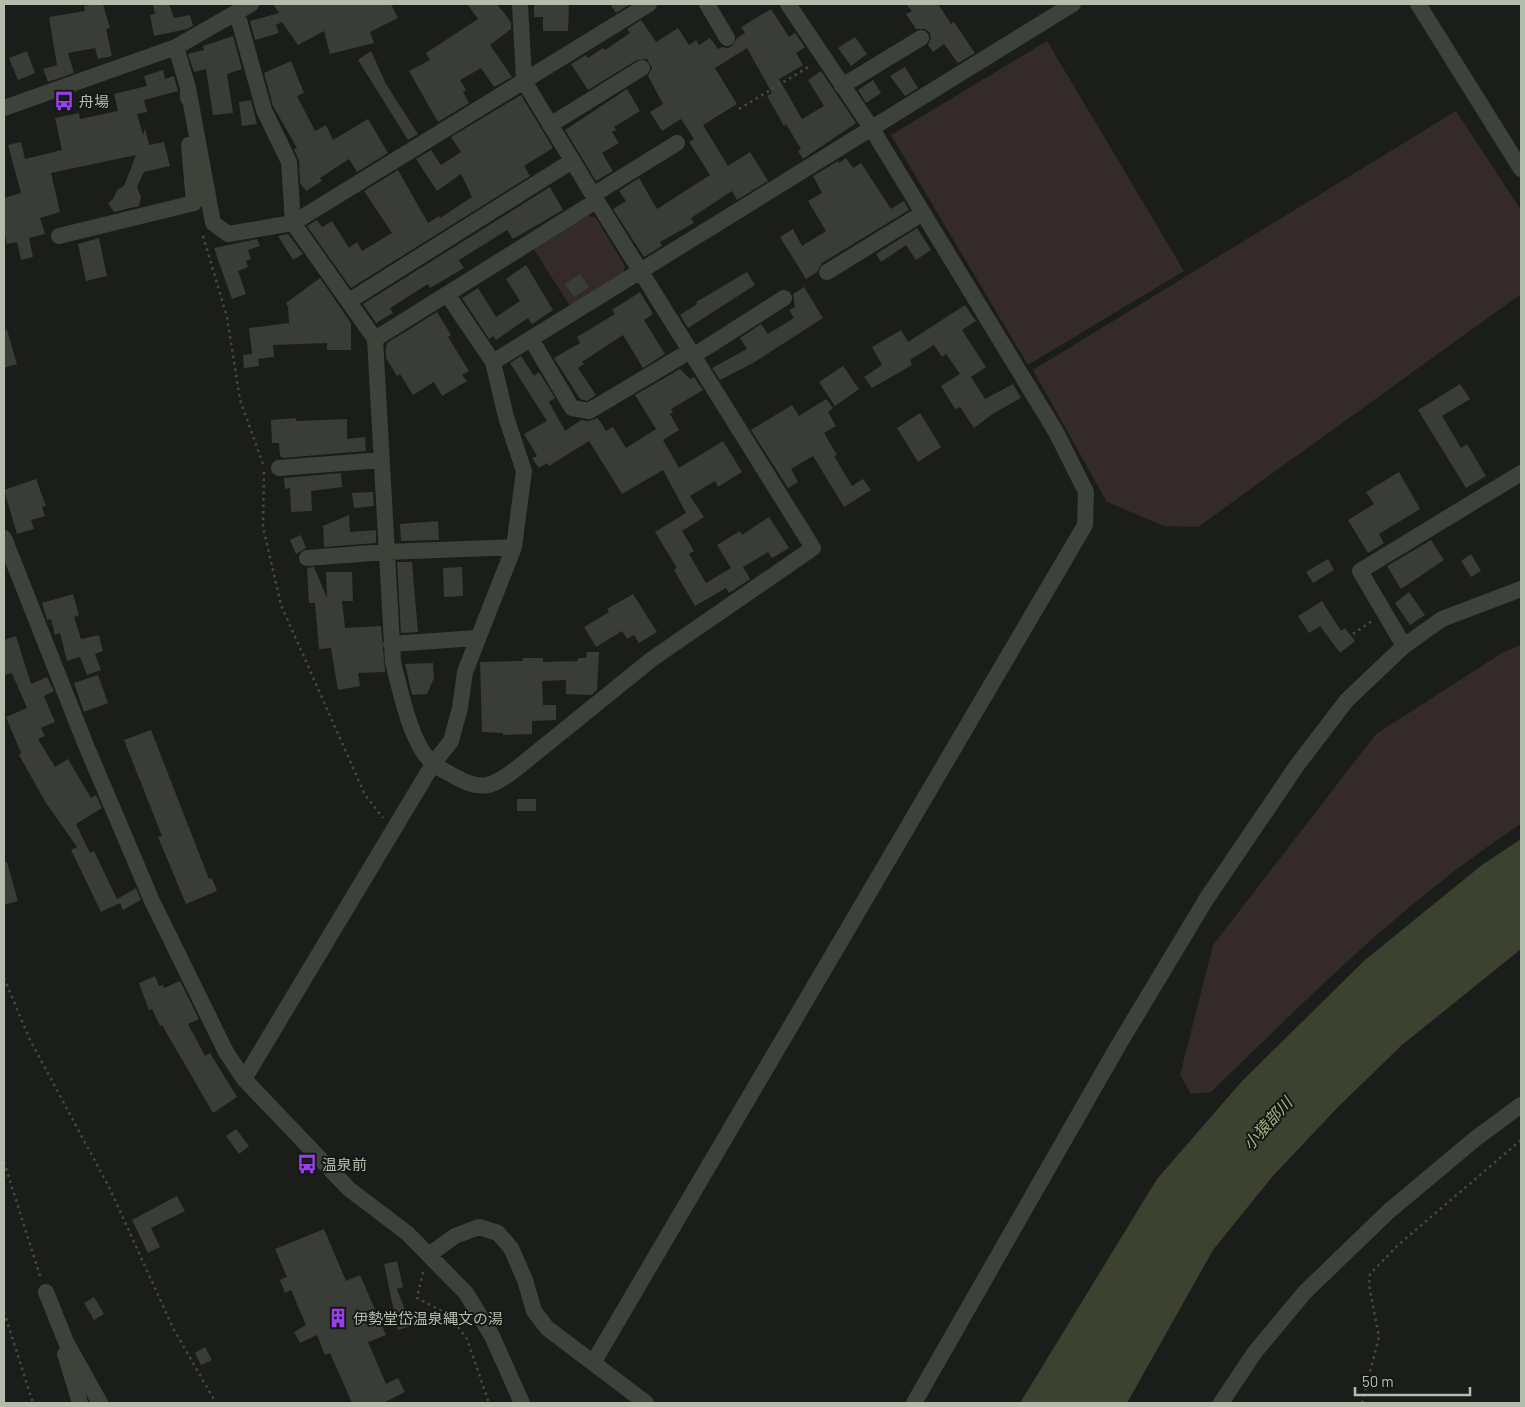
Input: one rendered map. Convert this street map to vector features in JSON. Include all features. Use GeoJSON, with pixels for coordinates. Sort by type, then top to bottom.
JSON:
{"type":"FeatureCollection","features":[{"type":"Feature","properties":{"kind":"street"},"geometry":{"type":"LineString","coordinates":[[4,108],[176,46],[251,4]]}},
{"type":"Feature","properties":{"kind":"street"},"geometry":{"type":"LineString","coordinates":[[237,13],[264,110],[289,162],[293,222],[375,339],[392,662],[400,689],[419,747],[433,764],[469,785],[496,784],[652,659],[813,548],[594,198],[524,81],[520,4]]}},
{"type":"Feature","properties":{"kind":"street"},"geometry":{"type":"LineString","coordinates":[[176,46],[188,88],[213,223],[228,234],[293,222],[649,4]]}},
{"type":"Feature","properties":{"kind":"street"},"geometry":{"type":"LineString","coordinates":[[707,4],[727,38]]}},
{"type":"Feature","properties":{"kind":"street"},"geometry":{"type":"LineString","coordinates":[[593,1363],[1085,525],[1086,492],[1056,432],[872,130],[788,4]]}},
{"type":"Feature","properties":{"kind":"street"},"geometry":{"type":"LineString","coordinates":[[493,362],[642,272],[1074,4]]}},
{"type":"Feature","properties":{"kind":"street"},"geometry":{"type":"LineString","coordinates":[[1418,4],[1521,168]]}},
{"type":"Feature","properties":{"kind":"street"},"geometry":{"type":"LineString","coordinates":[[842,86],[921,38]]}},
{"type":"Feature","properties":{"kind":"street"},"geometry":{"type":"LineString","coordinates":[[550,125],[642,68]]}},
{"type":"Feature","properties":{"kind":"street"},"geometry":{"type":"LineString","coordinates":[[59,236],[194,203],[188,88]]}},
{"type":"Feature","properties":{"kind":"street"},"geometry":{"type":"LineString","coordinates":[[375,339],[677,143]]}},
{"type":"Feature","properties":{"kind":"street"},"geometry":{"type":"LineString","coordinates":[[349,301],[572,161]]}},
{"type":"Feature","properties":{"kind":"street"},"geometry":{"type":"LineString","coordinates":[[827,272],[922,213]]}},
{"type":"Feature","properties":{"kind":"street"},"geometry":{"type":"LineString","coordinates":[[244,1079],[433,764],[451,741],[460,708],[465,672],[476,638],[514,547],[524,470],[506,417],[493,362],[446,294]]}},
{"type":"Feature","properties":{"kind":"street"},"geometry":{"type":"LineString","coordinates":[[531,339],[572,408],[579,411],[589,410],[692,354],[784,298]]}},
{"type":"Feature","properties":{"kind":"street"},"geometry":{"type":"LineString","coordinates":[[279,468],[382,460]]}},
{"type":"Feature","properties":{"kind":"street"},"geometry":{"type":"LineString","coordinates":[[1404,646],[1360,571],[1521,473]]}},
{"type":"Feature","properties":{"kind":"street"},"geometry":{"type":"LineString","coordinates":[[4,538],[85,743],[152,901],[226,1052],[244,1079],[349,1189],[407,1233],[430,1254],[466,1293],[492,1336],[522,1403]]}},
{"type":"Feature","properties":{"kind":"street"},"geometry":{"type":"LineString","coordinates":[[307,558],[386,552],[514,547]]}},
{"type":"Feature","properties":{"kind":"street"},"geometry":{"type":"LineString","coordinates":[[914,1403],[1118,1046],[1212,890],[1298,764],[1347,700],[1404,646],[1442,619],[1521,589]]}},
{"type":"Feature","properties":{"kind":"street"},"geometry":{"type":"LineString","coordinates":[[391,644],[476,638]]}},
{"type":"Feature","properties":{"kind":"street"},"geometry":{"type":"LineString","coordinates":[[1221,1403],[1255,1352],[1305,1292],[1389,1211],[1476,1139],[1521,1105]]}},
{"type":"Feature","properties":{"kind":"street"},"geometry":{"type":"LineString","coordinates":[[430,1254],[455,1236],[480,1227],[498,1233],[511,1248],[525,1280],[534,1311],[547,1328],[646,1403]]}},
{"type":"Feature","properties":{"kind":"street"},"geometry":{"type":"LineString","coordinates":[[46,1292],[80,1403]]}},
{"type":"Feature","properties":{"kind":"street"},"geometry":{"type":"LineString","coordinates":[[46,1292],[66,1342],[100,1403]]}},
{"type":"Feature","properties":{"kind":"path"},"geometry":{"type":"LineString","coordinates":[[739,109],[823,58]]}},
{"type":"Feature","properties":{"kind":"path"},"geometry":{"type":"LineString","coordinates":[[202,232],[227,317],[240,400],[264,465],[263,527],[281,605],[365,795],[383,818],[396,826]]}},
{"type":"Feature","properties":{"kind":"path"},"geometry":{"type":"LineString","coordinates":[[1353,634],[1384,614]]}},
{"type":"Feature","properties":{"kind":"path"},"geometry":{"type":"LineString","coordinates":[[4,978],[28,1038],[110,1189],[173,1328],[216,1403]]}},
{"type":"Feature","properties":{"kind":"path"},"geometry":{"type":"LineString","coordinates":[[1362,1403],[1379,1337],[1370,1285],[1370,1274],[1397,1246],[1521,1140]]}},
{"type":"Feature","properties":{"kind":"path"},"geometry":{"type":"LineString","coordinates":[[4,1162],[46,1292]]}},
{"type":"Feature","properties":{"kind":"path"},"geometry":{"type":"LineString","coordinates":[[430,1254],[420,1279],[417,1298],[449,1315],[467,1339],[489,1403]]}},
{"type":"Feature","properties":{"kind":"path"},"geometry":{"type":"LineString","coordinates":[[4,1312],[33,1403]]}},
{"type":"Feature","properties":{"kind":"shaded area"},"geometry":{"type":"Polygon","coordinates":[[[1047,41],[1184,271],[1028,365],[891,135],[1047,41]]]}},
{"type":"Feature","properties":{"kind":"shaded area"},"geometry":{"type":"Polygon","coordinates":[[[1456,111],[1521,210],[1521,294],[1198,527],[1164,526],[1107,502],[1033,370],[1456,111]]]}},
{"type":"Feature","properties":{"kind":"shaded area"},"geometry":{"type":"Polygon","coordinates":[[[586,215],[596,218],[625,266],[623,274],[570,306],[533,248],[586,215]]]}},
{"type":"Feature","properties":{"kind":"shaded area"},"geometry":{"type":"Polygon","coordinates":[[[1521,645],[1521,824],[1479,853],[1399,916],[1322,985],[1211,1092],[1191,1094],[1180,1075],[1213,945],[1376,734],[1502,653],[1521,645]]]}},
{"type":"Feature","properties":{"kind":"water","name":"小猿部川"},"geometry":{"type":"Polygon","coordinates":[[[1521,839],[1521,949],[1402,1045],[1338,1107],[1272,1177],[1213,1250],[1127,1403],[1020,1403],[1157,1179],[1243,1080],[1365,960],[1482,865],[1521,839]]]}},
{"type":"Feature","properties":{"kind":"building"},"geometry":{"type":"Polygon","coordinates":[[[103,4],[110,28],[106,29],[112,56],[98,59],[95,48],[68,53],[74,73],[48,82],[43,69],[57,65],[49,17],[85,11],[84,6],[103,4]]]}},
{"type":"Feature","properties":{"kind":"building"},"geometry":{"type":"Polygon","coordinates":[[[153,4],[169,4],[174,18],[190,15],[193,26],[154,36],[150,15],[155,14],[153,4]]]}},
{"type":"Feature","properties":{"kind":"building"},"geometry":{"type":"Polygon","coordinates":[[[273,4],[391,4],[398,18],[370,32],[374,43],[330,54],[324,31],[298,45],[282,22],[276,25],[279,33],[255,40],[250,21],[279,13],[273,4]]]}},
{"type":"Feature","properties":{"kind":"building"},"geometry":{"type":"Polygon","coordinates":[[[467,4],[497,4],[511,22],[511,29],[490,45],[512,77],[494,87],[481,68],[460,80],[466,90],[463,92],[469,103],[438,122],[409,71],[430,60],[426,53],[478,19],[467,4]]]}},
{"type":"Feature","properties":{"kind":"building"},"geometry":{"type":"Polygon","coordinates":[[[534,4],[569,4],[568,31],[543,31],[543,17],[534,17],[534,4]]]}},
{"type":"Feature","properties":{"kind":"building"},"geometry":{"type":"Polygon","coordinates":[[[610,4],[630,4],[616,13],[610,4]]]}},
{"type":"Feature","properties":{"kind":"building"},"geometry":{"type":"Polygon","coordinates":[[[906,4],[938,4],[951,24],[954,22],[975,53],[958,63],[944,44],[933,52],[928,45],[931,38],[930,33],[925,29],[916,29],[906,14],[912,11],[906,4]]]}},
{"type":"Feature","properties":{"kind":"building"},"geometry":{"type":"Polygon","coordinates":[[[771,9],[789,37],[795,33],[805,47],[796,53],[803,65],[779,79],[802,119],[824,106],[808,80],[821,71],[856,123],[803,159],[798,151],[801,149],[786,124],[784,126],[767,96],[772,93],[747,48],[715,68],[737,104],[703,125],[728,166],[750,152],[768,181],[737,200],[732,191],[691,218],[694,223],[660,242],[662,246],[644,257],[613,209],[626,201],[619,191],[639,178],[657,209],[710,175],[689,142],[694,139],[681,119],[662,131],[650,112],[663,104],[648,76],[652,68],[647,59],[637,60],[588,90],[571,64],[586,55],[588,58],[603,48],[605,50],[630,33],[627,29],[641,20],[656,42],[678,28],[689,45],[696,40],[699,45],[710,38],[718,49],[722,47],[728,48],[732,46],[737,38],[745,33],[741,27],[771,9]]]}},
{"type":"Feature","properties":{"kind":"building"},"geometry":{"type":"Polygon","coordinates":[[[233,36],[242,69],[227,74],[233,113],[213,115],[206,69],[194,72],[188,54],[204,50],[203,46],[233,36]]]}},
{"type":"Feature","properties":{"kind":"building"},"geometry":{"type":"Polygon","coordinates":[[[855,37],[867,54],[851,66],[838,48],[855,37]]]}},
{"type":"Feature","properties":{"kind":"building"},"geometry":{"type":"Polygon","coordinates":[[[27,51],[35,73],[18,80],[9,58],[27,51]]]}},
{"type":"Feature","properties":{"kind":"building"},"geometry":{"type":"Polygon","coordinates":[[[371,51],[386,84],[418,134],[408,140],[358,60],[371,51]]]}},
{"type":"Feature","properties":{"kind":"building"},"geometry":{"type":"Polygon","coordinates":[[[291,61],[304,93],[297,96],[315,131],[326,125],[333,140],[368,119],[388,153],[357,172],[349,159],[320,178],[322,181],[306,191],[300,183],[299,161],[294,149],[297,148],[273,106],[264,73],[291,61]]]}},
{"type":"Feature","properties":{"kind":"building"},"geometry":{"type":"Polygon","coordinates":[[[905,67],[918,88],[905,96],[890,76],[905,67]]]}},
{"type":"Feature","properties":{"kind":"building"},"geometry":{"type":"Polygon","coordinates":[[[163,70],[165,79],[174,76],[178,91],[144,100],[147,112],[137,114],[143,135],[145,128],[149,145],[164,142],[170,166],[144,172],[137,187],[141,197],[139,206],[114,212],[108,203],[113,199],[117,190],[124,186],[136,155],[51,173],[60,212],[40,218],[45,234],[29,238],[33,257],[21,260],[17,242],[7,244],[4,230],[4,198],[21,193],[8,145],[21,142],[25,159],[62,150],[55,118],[79,113],[80,119],[118,111],[114,94],[147,86],[144,76],[163,70]]]}},
{"type":"Feature","properties":{"kind":"building"},"geometry":{"type":"Polygon","coordinates":[[[873,80],[881,93],[866,103],[858,90],[873,80]]]}},
{"type":"Feature","properties":{"kind":"building"},"geometry":{"type":"Polygon","coordinates":[[[627,89],[640,111],[614,127],[616,130],[612,132],[619,143],[602,153],[613,171],[596,181],[565,130],[627,89]]]}},
{"type":"Feature","properties":{"kind":"building"},"geometry":{"type":"Polygon","coordinates":[[[521,95],[553,148],[524,166],[530,176],[351,288],[307,226],[317,220],[322,227],[332,221],[349,248],[357,242],[362,251],[392,233],[364,191],[398,170],[428,223],[439,216],[440,218],[472,197],[461,174],[437,191],[416,159],[431,150],[441,165],[461,152],[451,137],[521,95]]]}},
{"type":"Feature","properties":{"kind":"building"},"geometry":{"type":"Polygon","coordinates":[[[251,100],[257,124],[242,126],[239,102],[251,100]]]}},
{"type":"Feature","properties":{"kind":"building"},"geometry":{"type":"Polygon","coordinates":[[[846,158],[853,168],[861,163],[891,209],[904,201],[909,210],[822,263],[817,272],[806,279],[780,237],[793,229],[802,246],[826,231],[808,201],[822,193],[813,176],[846,158]]]}},
{"type":"Feature","properties":{"kind":"building"},"geometry":{"type":"Polygon","coordinates":[[[550,187],[563,210],[513,239],[507,230],[459,260],[464,268],[430,288],[428,284],[390,308],[393,313],[376,323],[363,304],[550,187]]]}},
{"type":"Feature","properties":{"kind":"building"},"geometry":{"type":"Polygon","coordinates":[[[917,228],[931,250],[916,260],[906,245],[881,262],[876,254],[917,228]]]}},
{"type":"Feature","properties":{"kind":"building"},"geometry":{"type":"Polygon","coordinates":[[[288,234],[303,254],[293,260],[278,236],[288,234]]]}},
{"type":"Feature","properties":{"kind":"building"},"geometry":{"type":"Polygon","coordinates":[[[99,238],[107,276],[86,281],[78,244],[99,238]]]}},
{"type":"Feature","properties":{"kind":"building"},"geometry":{"type":"Polygon","coordinates":[[[257,239],[260,246],[248,250],[251,259],[246,261],[248,267],[238,271],[246,294],[232,299],[214,248],[257,239]]]}},
{"type":"Feature","properties":{"kind":"building"},"geometry":{"type":"Polygon","coordinates":[[[526,265],[553,310],[532,324],[528,318],[496,340],[493,336],[489,339],[462,298],[478,288],[496,317],[520,301],[506,279],[526,265]]]}},
{"type":"Feature","properties":{"kind":"building"},"geometry":{"type":"Polygon","coordinates":[[[747,272],[755,285],[688,328],[680,315],[697,304],[696,302],[747,272]]]}},
{"type":"Feature","properties":{"kind":"building"},"geometry":{"type":"Polygon","coordinates":[[[580,274],[589,287],[574,297],[565,284],[580,274]]]}},
{"type":"Feature","properties":{"kind":"building"},"geometry":{"type":"Polygon","coordinates":[[[320,278],[351,323],[351,350],[327,350],[327,343],[273,345],[274,357],[258,359],[259,366],[244,368],[243,355],[252,354],[249,328],[289,323],[286,303],[320,278]]]}},
{"type":"Feature","properties":{"kind":"building"},"geometry":{"type":"Polygon","coordinates":[[[804,287],[823,318],[753,363],[720,380],[712,368],[747,349],[740,338],[761,324],[768,334],[794,318],[789,310],[795,307],[793,294],[804,287]]]}},
{"type":"Feature","properties":{"kind":"building"},"geometry":{"type":"Polygon","coordinates":[[[640,292],[653,314],[644,320],[665,354],[643,368],[623,335],[582,362],[584,364],[578,368],[596,395],[587,401],[580,399],[554,358],[580,343],[577,337],[615,314],[612,310],[640,292]]]}},
{"type":"Feature","properties":{"kind":"building"},"geometry":{"type":"Polygon","coordinates":[[[965,305],[976,321],[962,330],[986,367],[971,377],[985,399],[1013,384],[1021,398],[994,413],[974,428],[960,407],[955,409],[941,386],[960,374],[946,354],[942,357],[934,345],[910,360],[912,365],[872,388],[864,377],[882,365],[872,347],[901,330],[908,342],[965,305]]]}},
{"type":"Feature","properties":{"kind":"building"},"geometry":{"type":"Polygon","coordinates":[[[437,312],[451,335],[448,337],[469,371],[462,375],[467,381],[442,396],[434,382],[413,395],[400,374],[397,376],[386,358],[387,343],[437,312]]]}},
{"type":"Feature","properties":{"kind":"building"},"geometry":{"type":"Polygon","coordinates":[[[4,330],[7,330],[17,364],[4,368],[4,330]]]}},
{"type":"Feature","properties":{"kind":"building"},"geometry":{"type":"Polygon","coordinates":[[[521,356],[534,376],[539,372],[555,398],[549,402],[565,431],[581,420],[588,421],[598,418],[606,431],[613,427],[626,448],[656,429],[635,395],[680,369],[690,379],[694,377],[703,390],[671,409],[673,412],[670,414],[679,430],[663,440],[679,468],[723,441],[742,472],[718,487],[715,481],[690,496],[704,517],[682,531],[694,551],[689,554],[706,583],[731,568],[717,545],[740,531],[742,535],[769,517],[789,548],[772,558],[768,552],[743,567],[750,579],[729,593],[726,588],[695,606],[674,570],[677,568],[655,532],[686,513],[663,470],[622,494],[589,441],[549,466],[547,463],[539,468],[532,458],[537,456],[524,434],[547,421],[510,363],[521,356]]]}},
{"type":"Feature","properties":{"kind":"building"},"geometry":{"type":"Polygon","coordinates":[[[843,366],[859,389],[835,406],[819,382],[843,366]]]}},
{"type":"Feature","properties":{"kind":"building"},"geometry":{"type":"Polygon","coordinates":[[[1460,384],[1470,399],[1442,416],[1461,448],[1467,444],[1486,476],[1466,488],[1418,410],[1460,384]]]}},
{"type":"Feature","properties":{"kind":"building"},"geometry":{"type":"Polygon","coordinates":[[[826,399],[833,408],[828,412],[836,426],[824,433],[837,455],[834,456],[852,486],[863,479],[871,490],[844,507],[813,456],[791,469],[798,482],[788,488],[751,430],[792,405],[799,416],[826,399]]]}},
{"type":"Feature","properties":{"kind":"building"},"geometry":{"type":"Polygon","coordinates":[[[920,413],[941,447],[918,462],[897,428],[920,413]]]}},
{"type":"Feature","properties":{"kind":"building"},"geometry":{"type":"Polygon","coordinates":[[[296,418],[296,421],[347,419],[347,439],[365,437],[366,451],[283,458],[280,456],[279,443],[272,443],[271,420],[296,418]]]}},
{"type":"Feature","properties":{"kind":"building"},"geometry":{"type":"Polygon","coordinates":[[[1399,472],[1420,509],[1379,534],[1384,543],[1368,553],[1348,520],[1374,504],[1366,492],[1399,472]]]}},
{"type":"Feature","properties":{"kind":"building"},"geometry":{"type":"Polygon","coordinates":[[[341,473],[342,487],[311,491],[312,511],[291,512],[290,488],[285,489],[284,478],[341,473]]]}},
{"type":"Feature","properties":{"kind":"building"},"geometry":{"type":"Polygon","coordinates":[[[36,479],[46,506],[42,507],[45,516],[31,520],[34,529],[17,534],[4,490],[36,479]]]}},
{"type":"Feature","properties":{"kind":"building"},"geometry":{"type":"Polygon","coordinates":[[[373,492],[374,506],[354,508],[352,493],[373,492]]]}},
{"type":"Feature","properties":{"kind":"building"},"geometry":{"type":"Polygon","coordinates":[[[349,515],[350,532],[376,530],[376,543],[324,547],[323,526],[349,515]]]}},
{"type":"Feature","properties":{"kind":"building"},"geometry":{"type":"Polygon","coordinates":[[[438,521],[439,540],[401,541],[400,524],[438,521]]]}},
{"type":"Feature","properties":{"kind":"building"},"geometry":{"type":"Polygon","coordinates":[[[301,535],[306,548],[296,554],[290,540],[301,535]]]}},
{"type":"Feature","properties":{"kind":"building"},"geometry":{"type":"Polygon","coordinates":[[[1431,540],[1444,560],[1401,589],[1387,566],[1431,540]]]}},
{"type":"Feature","properties":{"kind":"building"},"geometry":{"type":"Polygon","coordinates":[[[1471,554],[1481,571],[1471,577],[1461,561],[1471,554]]]}},
{"type":"Feature","properties":{"kind":"building"},"geometry":{"type":"Polygon","coordinates":[[[1328,559],[1334,570],[1313,583],[1306,572],[1328,559]]]}},
{"type":"Feature","properties":{"kind":"building"},"geometry":{"type":"Polygon","coordinates":[[[397,562],[412,562],[418,632],[401,633],[397,562]]]}},
{"type":"Feature","properties":{"kind":"building"},"geometry":{"type":"Polygon","coordinates":[[[314,567],[327,598],[326,572],[352,572],[353,601],[342,601],[345,628],[381,626],[385,672],[358,673],[360,686],[338,690],[331,648],[319,649],[315,603],[309,603],[307,568],[314,567]]]}},
{"type":"Feature","properties":{"kind":"building"},"geometry":{"type":"Polygon","coordinates":[[[462,567],[463,596],[444,597],[443,568],[462,567]]]}},
{"type":"Feature","properties":{"kind":"building"},"geometry":{"type":"Polygon","coordinates":[[[1409,592],[1425,615],[1410,625],[1395,603],[1409,592]]]}},
{"type":"Feature","properties":{"kind":"building"},"geometry":{"type":"Polygon","coordinates":[[[73,594],[79,615],[74,617],[81,639],[99,635],[103,651],[95,654],[101,670],[87,675],[80,657],[67,661],[60,633],[55,635],[51,619],[47,620],[42,603],[73,594]]]}},
{"type":"Feature","properties":{"kind":"building"},"geometry":{"type":"Polygon","coordinates":[[[633,594],[657,632],[639,643],[634,635],[627,639],[622,631],[596,647],[584,627],[609,612],[607,609],[633,594]]]}},
{"type":"Feature","properties":{"kind":"building"},"geometry":{"type":"Polygon","coordinates":[[[1322,601],[1341,631],[1345,628],[1355,641],[1340,653],[1320,626],[1309,633],[1298,616],[1322,601]]]}},
{"type":"Feature","properties":{"kind":"building"},"geometry":{"type":"Polygon","coordinates":[[[16,636],[31,684],[47,677],[54,691],[44,696],[55,722],[41,728],[45,736],[38,739],[55,767],[68,759],[91,798],[96,795],[102,808],[76,824],[90,853],[94,851],[117,899],[136,888],[141,900],[123,910],[120,903],[101,912],[71,850],[77,847],[46,803],[19,755],[21,753],[6,717],[27,708],[12,673],[4,675],[4,640],[16,636]]]}},
{"type":"Feature","properties":{"kind":"building"},"geometry":{"type":"Polygon","coordinates":[[[587,652],[599,652],[597,690],[591,695],[566,694],[566,680],[542,681],[543,705],[556,705],[556,720],[532,721],[532,734],[503,735],[503,733],[482,732],[480,662],[523,661],[523,658],[543,658],[543,662],[578,661],[578,658],[586,658],[587,652]]]}},
{"type":"Feature","properties":{"kind":"building"},"geometry":{"type":"Polygon","coordinates":[[[433,663],[434,678],[427,694],[412,695],[405,664],[433,663]]]}},
{"type":"Feature","properties":{"kind":"building"},"geometry":{"type":"Polygon","coordinates":[[[98,675],[108,703],[84,712],[74,683],[98,675]]]}},
{"type":"Feature","properties":{"kind":"building"},"geometry":{"type":"Polygon","coordinates":[[[151,730],[209,879],[212,878],[217,891],[186,904],[158,837],[162,836],[124,740],[151,730]]]}},
{"type":"Feature","properties":{"kind":"building"},"geometry":{"type":"Polygon","coordinates":[[[517,799],[536,799],[536,811],[517,811],[517,799]]]}},
{"type":"Feature","properties":{"kind":"building"},"geometry":{"type":"Polygon","coordinates":[[[4,862],[7,862],[18,901],[4,905],[4,862]]]}},
{"type":"Feature","properties":{"kind":"building"},"geometry":{"type":"Polygon","coordinates":[[[155,976],[159,986],[163,985],[164,988],[180,981],[199,1019],[188,1024],[205,1056],[210,1053],[237,1097],[213,1113],[162,1025],[160,1026],[152,1009],[149,1010],[139,983],[155,976]]]}},
{"type":"Feature","properties":{"kind":"building"},"geometry":{"type":"Polygon","coordinates":[[[236,1129],[249,1146],[239,1154],[226,1136],[236,1129]]]}},
{"type":"Feature","properties":{"kind":"building"},"geometry":{"type":"Polygon","coordinates":[[[177,1196],[185,1211],[151,1228],[160,1247],[148,1253],[132,1220],[177,1196]]]}},
{"type":"Feature","properties":{"kind":"building","name":"伊勢堂岱温泉縄文の湯"},"geometry":{"type":"Polygon","coordinates":[[[324,1229],[346,1281],[360,1275],[386,1335],[368,1342],[386,1384],[398,1378],[405,1392],[383,1403],[352,1403],[330,1353],[325,1355],[317,1335],[300,1343],[294,1332],[306,1325],[291,1290],[285,1293],[280,1280],[287,1277],[275,1249],[324,1229]]]}},
{"type":"Feature","properties":{"kind":"building"},"geometry":{"type":"Polygon","coordinates":[[[397,1261],[403,1287],[397,1289],[411,1326],[398,1330],[384,1264],[397,1261]]]}},
{"type":"Feature","properties":{"kind":"building"},"geometry":{"type":"Polygon","coordinates":[[[94,1297],[104,1314],[94,1320],[84,1303],[94,1297]]]}},
{"type":"Feature","properties":{"kind":"building"},"geometry":{"type":"Polygon","coordinates":[[[205,1347],[212,1360],[201,1365],[195,1353],[205,1347]]]}},
{"type":"Feature","properties":{"kind":"place","name":"舟場"},"geometry":{"type":"Point","coordinates":[64,101]}},
{"type":"Feature","properties":{"kind":"place","name":"温泉前"},"geometry":{"type":"Point","coordinates":[307,1164]}},
{"type":"Feature","properties":{"kind":"place","name":"伊勢堂岱温泉縄文の湯"},"geometry":{"type":"Point","coordinates":[338,1318]}}]}
